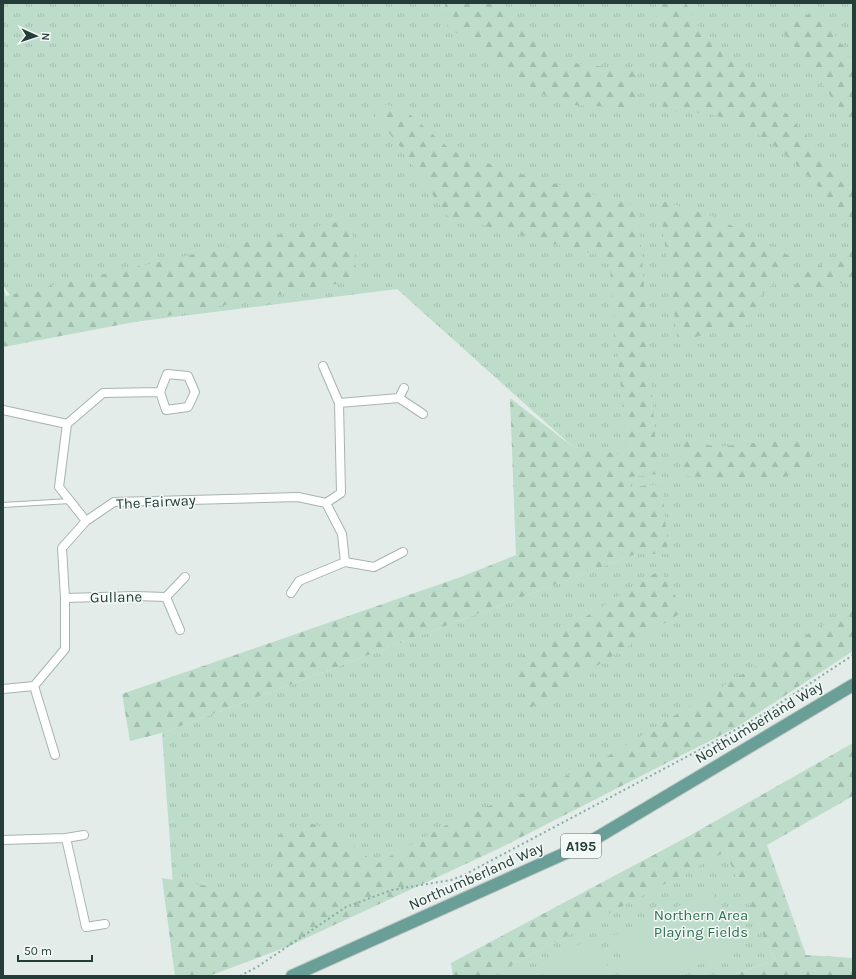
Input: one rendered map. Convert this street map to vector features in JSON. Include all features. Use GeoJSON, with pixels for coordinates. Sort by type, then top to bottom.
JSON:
{"type":"FeatureCollection","features":[{"type":"Feature","properties":{"kind":"main road","name":"Northumberland Way"},"geometry":{"type":"LineString","coordinates":[[292,976],[588,843],[853,685]]}},
{"type":"Feature","properties":{"kind":"street"},"geometry":{"type":"LineString","coordinates":[[323,366],[339,403],[341,493],[326,503],[342,534],[345,562]]}},
{"type":"Feature","properties":{"kind":"street"},"geometry":{"type":"LineString","coordinates":[[167,374],[188,376],[195,392],[188,406],[166,410],[160,392],[167,374]]}},
{"type":"Feature","properties":{"kind":"street"},"geometry":{"type":"LineString","coordinates":[[399,398],[404,388]]}},
{"type":"Feature","properties":{"kind":"street"},"geometry":{"type":"LineString","coordinates":[[86,521],[59,487],[67,424],[103,393],[160,392]]}},
{"type":"Feature","properties":{"kind":"street"},"geometry":{"type":"LineString","coordinates":[[339,403],[399,398],[423,414]]}},
{"type":"Feature","properties":{"kind":"street"},"geometry":{"type":"LineString","coordinates":[[3,410],[67,424]]}},
{"type":"Feature","properties":{"kind":"street","name":"The Fairway"},"geometry":{"type":"LineString","coordinates":[[34,686],[65,649],[65,598],[62,548],[86,521],[114,502],[298,497],[326,503]]}},
{"type":"Feature","properties":{"kind":"street"},"geometry":{"type":"LineString","coordinates":[[290,593],[299,581],[345,562],[374,567],[403,552]]}},
{"type":"Feature","properties":{"kind":"street"},"geometry":{"type":"LineString","coordinates":[[180,630],[166,597],[185,577]]}},
{"type":"Feature","properties":{"kind":"street","name":"Gullane"},"geometry":{"type":"LineString","coordinates":[[65,598],[135,596],[166,597]]}},
{"type":"Feature","properties":{"kind":"street"},"geometry":{"type":"LineString","coordinates":[[3,689],[34,686],[55,755]]}},
{"type":"Feature","properties":{"kind":"street"},"geometry":{"type":"LineString","coordinates":[[3,840],[66,838],[84,835]]}},
{"type":"Feature","properties":{"kind":"street"},"geometry":{"type":"LineString","coordinates":[[66,838],[86,928],[105,924]]}},
{"type":"Feature","properties":{"kind":"lane"},"geometry":{"type":"LineString","coordinates":[[3,505],[71,501]]}},
{"type":"Feature","properties":{"kind":"path"},"geometry":{"type":"LineString","coordinates":[[240,976],[257,967],[346,907],[392,890],[462,876],[705,747],[765,712],[853,655]]}},
{"type":"Feature","properties":{"kind":"green space"},"geometry":{"type":"Polygon","coordinates":[[[3,3],[853,3],[853,607],[562,792],[177,940],[162,733],[636,554],[627,456],[573,447],[397,289],[37,334],[3,285],[3,3]]]}},
{"type":"Feature","properties":{"kind":"green space"},"geometry":{"type":"Polygon","coordinates":[[[445,3],[501,3],[501,9],[567,62],[636,71],[637,108],[572,105],[540,93],[447,26],[445,3]]]}},
{"type":"Feature","properties":{"kind":"green space"},"geometry":{"type":"Polygon","coordinates":[[[656,3],[686,3],[696,23],[775,101],[843,177],[853,192],[853,225],[793,161],[772,143],[748,128],[723,118],[695,112],[663,113],[656,3]]]}},
{"type":"Feature","properties":{"kind":"green space"},"geometry":{"type":"Polygon","coordinates":[[[820,13],[853,62],[853,126],[783,31],[794,17],[820,13]]]}},
{"type":"Feature","properties":{"kind":"green space"},"geometry":{"type":"Polygon","coordinates":[[[384,104],[406,111],[452,151],[519,174],[638,206],[658,474],[629,477],[630,487],[662,484],[668,554],[636,554],[162,733],[130,741],[122,694],[458,578],[516,555],[510,398],[573,447],[627,455],[609,258],[447,216],[405,153],[375,115],[384,104]]]}},
{"type":"Feature","properties":{"kind":"green space"},"geometry":{"type":"Polygon","coordinates":[[[659,200],[715,217],[796,260],[762,295],[751,324],[678,341],[659,200]]]}},
{"type":"Feature","properties":{"kind":"green space"},"geometry":{"type":"Polygon","coordinates":[[[351,219],[357,280],[3,347],[3,288],[6,296],[351,219]]]}},
{"type":"Feature","properties":{"kind":"green space"},"geometry":{"type":"Polygon","coordinates":[[[853,250],[853,281],[790,292],[805,273],[853,250]]]}},
{"type":"Feature","properties":{"kind":"green space"},"geometry":{"type":"Polygon","coordinates":[[[683,439],[717,447],[770,441],[808,442],[811,463],[778,480],[679,476],[683,439]]]}},
{"type":"Feature","properties":{"kind":"green space"},"geometry":{"type":"Polygon","coordinates":[[[660,570],[684,611],[528,709],[514,662],[660,570]]]}},
{"type":"Feature","properties":{"kind":"green space"},"geometry":{"type":"Polygon","coordinates":[[[853,607],[853,651],[737,727],[498,849],[289,946],[209,976],[175,976],[162,878],[230,890],[275,887],[278,836],[307,822],[338,833],[376,864],[468,813],[515,797],[595,764],[853,607]]]}},
{"type":"Feature","properties":{"kind":"green space"},"geometry":{"type":"Polygon","coordinates":[[[853,743],[853,796],[767,845],[806,955],[853,958],[853,976],[729,976],[775,960],[725,852],[491,976],[453,976],[451,963],[691,835],[853,743]]]}},
{"type":"Feature","properties":{"kind":"green space","name":"Northern Area Playing Fields"},"geometry":{"type":"Polygon","coordinates":[[[725,851],[775,960],[729,976],[491,976],[725,851]]]}},
{"type":"Feature","properties":{"kind":"green space"},"geometry":{"type":"Polygon","coordinates":[[[712,891],[737,948],[674,976],[630,976],[612,936],[712,891]]]}},
{"type":"Feature","properties":{"kind":"green space"},"geometry":{"type":"Polygon","coordinates":[[[596,937],[612,976],[545,976],[539,962],[596,937]]]}},
{"type":"Feature","properties":{"kind":"green space"},"geometry":{"type":"Polygon","coordinates":[[[529,965],[534,976],[504,976],[529,965]]]}}]}
